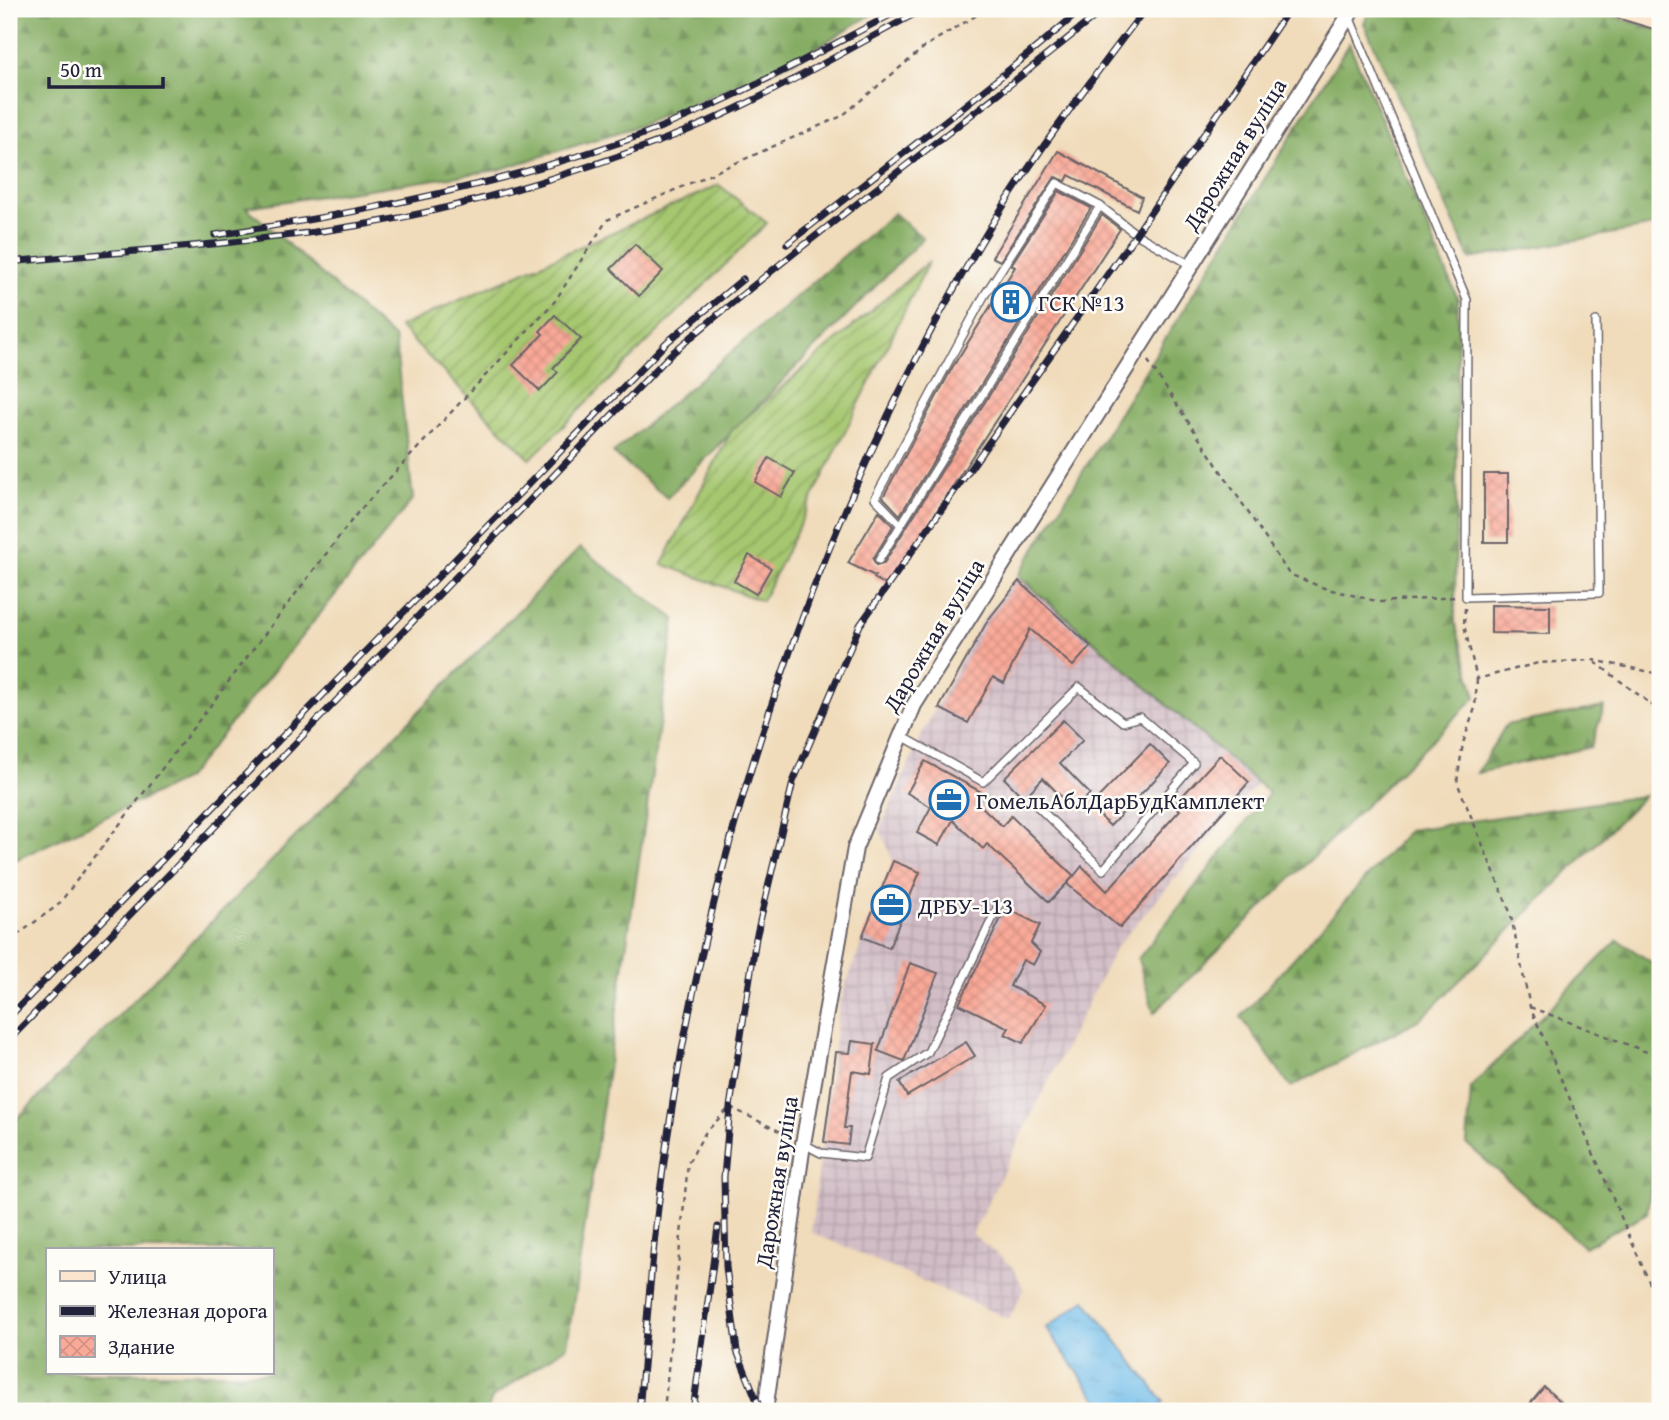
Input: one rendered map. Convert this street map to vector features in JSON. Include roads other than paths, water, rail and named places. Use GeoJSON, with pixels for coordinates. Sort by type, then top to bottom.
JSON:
{"type":"FeatureCollection","features":[{"type":"Feature","properties":{"kind":"street"},"geometry":{"type":"LineString","coordinates":[[1623,9],[1660,20]]}},
{"type":"Feature","properties":{"kind":"street","name":"Дарожная вуліца"},"geometry":{"type":"LineString","coordinates":[[765,1411],[803,1144],[855,848],[901,736],[914,705],[1351,12]]}},
{"type":"Feature","properties":{"kind":"lane"},"geometry":{"type":"LineString","coordinates":[[1351,12],[1467,300],[1466,597],[1599,593],[1596,321]]}},
{"type":"Feature","properties":{"kind":"lane"},"geometry":{"type":"LineString","coordinates":[[901,525],[875,498],[984,296],[1058,183],[1100,206],[1136,234],[1191,265]]}},
{"type":"Feature","properties":{"kind":"lane"},"geometry":{"type":"LineString","coordinates":[[879,560],[1100,206]]}},
{"type":"Feature","properties":{"kind":"lane"},"geometry":{"type":"LineString","coordinates":[[901,736],[983,782],[1079,687],[1123,722],[1140,716],[1194,763],[1103,870],[1037,806]]}},
{"type":"Feature","properties":{"kind":"lane"},"geometry":{"type":"LineString","coordinates":[[803,1144],[821,1153],[865,1158],[889,1078],[928,1052],[999,905]]}},
{"type":"Feature","properties":{"kind":"water"},"geometry":{"type":"Polygon","coordinates":[[[1085,1300],[1164,1402],[1156,1411],[1106,1411],[1046,1328],[1085,1300]]]}},
{"type":"Feature","properties":{"kind":"railway"},"geometry":{"type":"LineString","coordinates":[[215,235],[315,219],[463,188],[609,146],[647,133],[721,101],[902,9]]}},
{"type":"Feature","properties":{"kind":"railway"},"geometry":{"type":"LineString","coordinates":[[9,262],[323,231],[442,209],[517,189],[663,140],[730,112],[924,9]]}},
{"type":"Feature","properties":{"kind":"railway"},"geometry":{"type":"LineString","coordinates":[[787,244],[973,99],[1082,9]]}},
{"type":"Feature","properties":{"kind":"railway"},"geometry":{"type":"LineString","coordinates":[[9,1040],[670,355],[777,266],[1104,9]]}},
{"type":"Feature","properties":{"kind":"railway"},"geometry":{"type":"LineString","coordinates":[[639,1411],[657,1212],[680,1063],[705,940],[737,817],[775,695],[819,576],[868,459],[923,346],[983,239],[1021,180],[1145,9]]}},
{"type":"Feature","properties":{"kind":"railway"},"geometry":{"type":"LineString","coordinates":[[761,1411],[737,1351],[726,1267],[724,1177],[730,1107],[756,938],[793,782],[860,625],[1136,234],[1289,9]]}},
{"type":"Feature","properties":{"kind":"railway"},"geometry":{"type":"LineString","coordinates":[[9,1017],[666,343],[743,279]]}},
{"type":"Feature","properties":{"kind":"railway"},"geometry":{"type":"LineString","coordinates":[[693,1411],[718,1227]]}},
{"type":"Feature","properties":{"kind":"place","name":"ГСК №13"},"geometry":{"type":"Point","coordinates":[1011,302]}},
{"type":"Feature","properties":{"kind":"place","name":"ГомельАблДарБудКамплект"},"geometry":{"type":"Point","coordinates":[949,800]}},
{"type":"Feature","properties":{"kind":"place","name":"ДРБУ-113"},"geometry":{"type":"Point","coordinates":[891,905]}}]}
